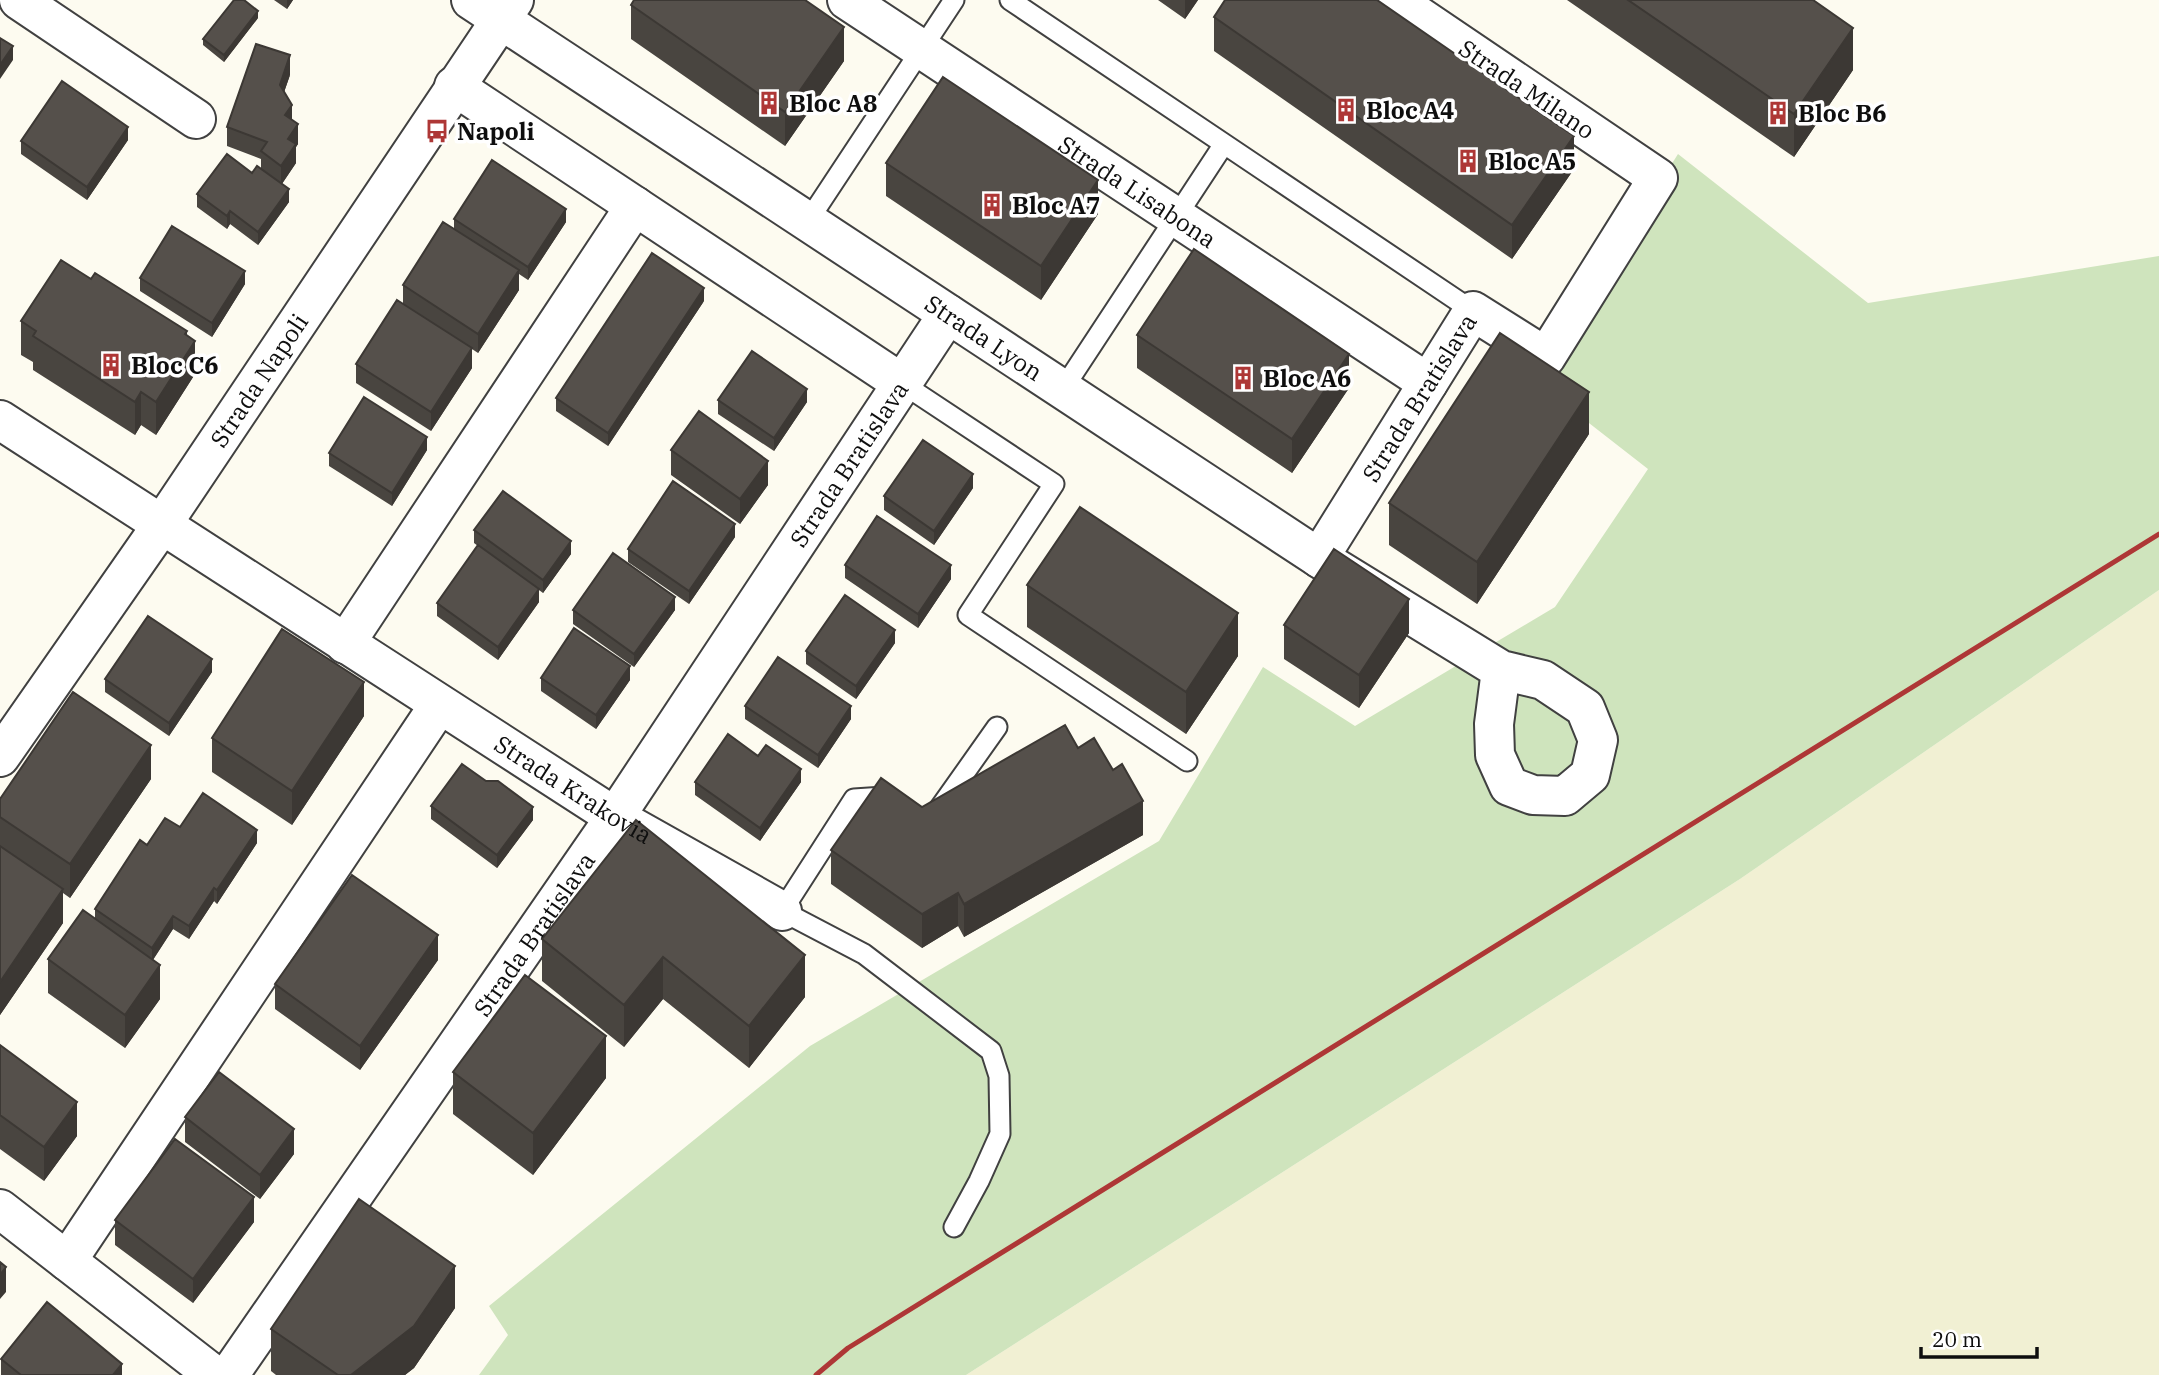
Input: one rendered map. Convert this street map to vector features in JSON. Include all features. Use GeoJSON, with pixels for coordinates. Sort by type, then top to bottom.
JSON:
{"type":"FeatureCollection","features":[{"type":"Feature","properties":{"kind":"street"},"geometry":{"type":"LineString","coordinates":[[19,0],[196,119]]}},
{"type":"Feature","properties":{"kind":"street","name":"Strada Lisabona"},"geometry":{"type":"LineString","coordinates":[[847,0],[1428,383]]}},
{"type":"Feature","properties":{"kind":"street","name":"Strada Milano"},"geometry":{"type":"LineString","coordinates":[[1395,0],[1658,178]]}},
{"type":"Feature","properties":{"kind":"street","name":"Strada Napoli"},"geometry":{"type":"LineString","coordinates":[[0,757],[161,526],[454,86],[495,6]]}},
{"type":"Feature","properties":{"kind":"street","name":"Strada Lyon"},"geometry":{"type":"LineString","coordinates":[[495,6],[948,314],[1319,558],[1501,670]]}},
{"type":"Feature","properties":{"kind":"street"},"geometry":{"type":"LineString","coordinates":[[454,86],[903,384]]}},
{"type":"Feature","properties":{"kind":"street","name":"Strada Bratislava"},"geometry":{"type":"LineString","coordinates":[[1319,558],[1473,311],[1546,357],[1658,178]]}},
{"type":"Feature","properties":{"kind":"street"},"geometry":{"type":"LineString","coordinates":[[345,644],[635,206]]}},
{"type":"Feature","properties":{"kind":"street","name":"Strada Bratislava"},"geometry":{"type":"LineString","coordinates":[[229,1375],[615,817],[948,314]]}},
{"type":"Feature","properties":{"kind":"street","name":"Strada Krakovia"},"geometry":{"type":"LineString","coordinates":[[0,420],[615,817],[782,911]]}},
{"type":"Feature","properties":{"kind":"street"},"geometry":{"type":"LineString","coordinates":[[67,1261],[439,705]]}},
{"type":"Feature","properties":{"kind":"street"},"geometry":{"type":"LineString","coordinates":[[0,1209],[215,1375]]}},
{"type":"Feature","properties":{"kind":"lane"},"geometry":{"type":"LineString","coordinates":[[808,221],[954,0]]}},
{"type":"Feature","properties":{"kind":"lane"},"geometry":{"type":"LineString","coordinates":[[1010,0],[1473,311]]}},
{"type":"Feature","properties":{"kind":"lane"},"geometry":{"type":"LineString","coordinates":[[1062,389],[1224,144]]}},
{"type":"Feature","properties":{"kind":"lane"},"geometry":{"type":"LineString","coordinates":[[903,384],[1054,484],[968,615],[1187,761]]}},
{"type":"Feature","properties":{"kind":"lane"},"geometry":{"type":"LineString","coordinates":[[782,911],[854,799],[884,796],[917,817],[935,815],[997,727]]}},
{"type":"Feature","properties":{"kind":"lane","name":"Strada Krakovia"},"geometry":{"type":"LineString","coordinates":[[782,911],[864,954],[990,1051],[999,1076],[1000,1134],[954,1227]]}},
{"type":"Feature","properties":{"kind":"green space"},"geometry":{"type":"Polygon","coordinates":[[[1678,154],[1868,303],[2159,256],[2159,590],[1740,879],[966,1375],[479,1375],[508,1335],[489,1306],[810,1046],[1159,841],[1263,667],[1355,726],[1555,607],[1648,469],[1535,381],[1678,154]]]}},
{"type":"Feature","properties":{"kind":"green space"},"geometry":{"type":"Polygon","coordinates":[[[2159,590],[2159,1375],[966,1375],[1740,879],[2159,590]]]}},
{"type":"Feature","properties":{"kind":"building"},"geometry":{"type":"Polygon","coordinates":[[[234,0],[244,0],[258,11],[224,55],[203,39],[234,0]]]}},
{"type":"Feature","properties":{"kind":"building","name":"Bloc A8"},"geometry":{"type":"Polygon","coordinates":[[[634,0],[805,0],[844,27],[785,112],[631,5],[634,0]]]}},
{"type":"Feature","properties":{"kind":"building"},"geometry":{"type":"Polygon","coordinates":[[[1225,0],[1377,0],[1574,136],[1512,225],[1214,17],[1225,0]]]}},
{"type":"Feature","properties":{"kind":"building"},"geometry":{"type":"Polygon","coordinates":[[[1628,0],[1813,0],[1853,28],[1794,114],[1628,0]]]}},
{"type":"Feature","properties":{"kind":"building"},"geometry":{"type":"Polygon","coordinates":[[[0,38],[13,46],[0,65],[0,38]]]}},
{"type":"Feature","properties":{"kind":"building"},"geometry":{"type":"Polygon","coordinates":[[[256,44],[290,55],[280,85],[292,105],[285,115],[298,124],[288,139],[296,144],[281,166],[261,151],[267,142],[227,127],[256,44]]]}},
{"type":"Feature","properties":{"kind":"building","name":"Bloc A7"},"geometry":{"type":"Polygon","coordinates":[[[943,77],[1098,180],[1041,266],[886,163],[943,77]]]}},
{"type":"Feature","properties":{"kind":"building"},"geometry":{"type":"Polygon","coordinates":[[[62,81],[128,127],[87,187],[21,141],[62,81]]]}},
{"type":"Feature","properties":{"kind":"building"},"geometry":{"type":"Polygon","coordinates":[[[227,154],[252,173],[257,166],[289,189],[258,232],[230,211],[227,216],[197,194],[227,154]]]}},
{"type":"Feature","properties":{"kind":"building"},"geometry":{"type":"Polygon","coordinates":[[[492,160],[566,209],[528,267],[454,219],[492,160]]]}},
{"type":"Feature","properties":{"kind":"building"},"geometry":{"type":"Polygon","coordinates":[[[443,222],[519,270],[478,334],[403,285],[443,222]]]}},
{"type":"Feature","properties":{"kind":"building"},"geometry":{"type":"Polygon","coordinates":[[[172,226],[245,271],[212,323],[140,278],[172,226]]]}},
{"type":"Feature","properties":{"kind":"building","name":"Bloc A6"},"geometry":{"type":"Polygon","coordinates":[[[1194,249],[1349,354],[1292,439],[1137,335],[1194,249]]]}},
{"type":"Feature","properties":{"kind":"building"},"geometry":{"type":"Polygon","coordinates":[[[652,253],[704,288],[608,433],[556,398],[652,253]]]}},
{"type":"Feature","properties":{"kind":"building"},"geometry":{"type":"Polygon","coordinates":[[[61,260],[91,279],[95,273],[187,331],[185,334],[195,341],[156,402],[141,392],[135,402],[33,336],[36,331],[21,321],[61,260]]]}},
{"type":"Feature","properties":{"kind":"building"},"geometry":{"type":"Polygon","coordinates":[[[397,300],[472,348],[431,412],[356,364],[397,300]]]}},
{"type":"Feature","properties":{"kind":"building"},"geometry":{"type":"Polygon","coordinates":[[[1500,333],[1589,392],[1477,562],[1389,503],[1500,333]]]}},
{"type":"Feature","properties":{"kind":"building"},"geometry":{"type":"Polygon","coordinates":[[[752,351],[807,389],[774,438],[718,400],[752,351]]]}},
{"type":"Feature","properties":{"kind":"building"},"geometry":{"type":"Polygon","coordinates":[[[364,397],[427,437],[392,493],[329,453],[364,397]]]}},
{"type":"Feature","properties":{"kind":"building"},"geometry":{"type":"Polygon","coordinates":[[[699,411],[768,461],[740,499],[671,450],[699,411]]]}},
{"type":"Feature","properties":{"kind":"building"},"geometry":{"type":"Polygon","coordinates":[[[923,440],[973,474],[934,531],[884,496],[923,440]]]}},
{"type":"Feature","properties":{"kind":"building"},"geometry":{"type":"Polygon","coordinates":[[[673,481],[735,524],[689,591],[628,549],[673,481]]]}},
{"type":"Feature","properties":{"kind":"building"},"geometry":{"type":"Polygon","coordinates":[[[503,491],[571,541],[543,580],[474,530],[503,491]]]}},
{"type":"Feature","properties":{"kind":"building"},"geometry":{"type":"Polygon","coordinates":[[[1080,507],[1238,613],[1186,692],[1027,585],[1080,507]]]}},
{"type":"Feature","properties":{"kind":"building"},"geometry":{"type":"Polygon","coordinates":[[[877,516],[951,565],[918,614],[845,565],[877,516]]]}},
{"type":"Feature","properties":{"kind":"building"},"geometry":{"type":"Polygon","coordinates":[[[478,545],[539,589],[498,647],[437,603],[478,545]]]}},
{"type":"Feature","properties":{"kind":"building"},"geometry":{"type":"Polygon","coordinates":[[[1334,549],[1409,599],[1359,675],[1284,625],[1334,549]]]}},
{"type":"Feature","properties":{"kind":"building"},"geometry":{"type":"Polygon","coordinates":[[[613,553],[675,597],[634,654],[573,610],[613,553]]]}},
{"type":"Feature","properties":{"kind":"building"},"geometry":{"type":"Polygon","coordinates":[[[845,595],[895,630],[856,686],[806,651],[845,595]]]}},
{"type":"Feature","properties":{"kind":"building"},"geometry":{"type":"Polygon","coordinates":[[[148,616],[212,659],[169,723],[105,679],[148,616]]]}},
{"type":"Feature","properties":{"kind":"building"},"geometry":{"type":"Polygon","coordinates":[[[574,628],[630,666],[596,715],[541,678],[574,628]]]}},
{"type":"Feature","properties":{"kind":"building"},"geometry":{"type":"Polygon","coordinates":[[[282,629],[364,682],[292,791],[212,738],[282,629]]]}},
{"type":"Feature","properties":{"kind":"building"},"geometry":{"type":"Polygon","coordinates":[[[778,657],[851,706],[818,755],[745,706],[778,657]]]}},
{"type":"Feature","properties":{"kind":"building"},"geometry":{"type":"Polygon","coordinates":[[[73,692],[151,745],[70,864],[0,817],[0,799],[73,692]]]}},
{"type":"Feature","properties":{"kind":"building"},"geometry":{"type":"Polygon","coordinates":[[[1065,725],[1078,748],[1094,738],[1113,770],[1122,764],[1143,801],[964,904],[958,893],[922,914],[831,850],[881,778],[922,807],[1065,725]]]}},
{"type":"Feature","properties":{"kind":"building"},"geometry":{"type":"Polygon","coordinates":[[[728,734],[758,756],[766,745],[801,769],[760,828],[695,782],[728,734]]]}},
{"type":"Feature","properties":{"kind":"building"},"geometry":{"type":"Polygon","coordinates":[[[462,764],[486,781],[498,781],[533,807],[497,855],[431,806],[462,764]]]}},
{"type":"Feature","properties":{"kind":"building"},"geometry":{"type":"Polygon","coordinates":[[[203,793],[257,830],[189,926],[173,916],[152,948],[95,909],[140,840],[147,845],[165,818],[180,827],[203,793]]]}},
{"type":"Feature","properties":{"kind":"building"},"geometry":{"type":"Polygon","coordinates":[[[636,820],[805,955],[749,1026],[663,957],[624,1005],[542,939],[636,820]]]}},
{"type":"Feature","properties":{"kind":"building"},"geometry":{"type":"Polygon","coordinates":[[[0,846],[63,889],[0,982],[0,846]]]}},
{"type":"Feature","properties":{"kind":"building"},"geometry":{"type":"Polygon","coordinates":[[[352,875],[438,935],[360,1046],[275,984],[352,875]]]}},
{"type":"Feature","properties":{"kind":"building"},"geometry":{"type":"Polygon","coordinates":[[[83,910],[160,965],[125,1015],[48,959],[83,910]]]}},
{"type":"Feature","properties":{"kind":"building"},"geometry":{"type":"Polygon","coordinates":[[[525,975],[606,1036],[533,1133],[453,1072],[525,975]]]}},
{"type":"Feature","properties":{"kind":"building"},"geometry":{"type":"Polygon","coordinates":[[[0,1045],[77,1102],[44,1147],[0,1115],[0,1045]]]}},
{"type":"Feature","properties":{"kind":"building"},"geometry":{"type":"Polygon","coordinates":[[[219,1072],[294,1129],[260,1175],[185,1117],[219,1072]]]}},
{"type":"Feature","properties":{"kind":"building"},"geometry":{"type":"Polygon","coordinates":[[[175,1139],[254,1197],[193,1279],[115,1220],[175,1139]]]}},
{"type":"Feature","properties":{"kind":"building"},"geometry":{"type":"Polygon","coordinates":[[[359,1199],[455,1266],[414,1326],[351,1375],[338,1375],[271,1329],[359,1199]]]}},
{"type":"Feature","properties":{"kind":"building"},"geometry":{"type":"Polygon","coordinates":[[[0,1262],[6,1267],[0,1275],[0,1262]]]}},
{"type":"Feature","properties":{"kind":"building"},"geometry":{"type":"Polygon","coordinates":[[[47,1302],[122,1364],[113,1375],[21,1375],[1,1359],[47,1302]]]}},
{"type":"Feature","properties":{"kind":"railway"},"geometry":{"type":"LineString","coordinates":[[816,1375],[848,1348],[2159,534]]}},
{"type":"Feature","properties":{"kind":"place","name":"Bloc A8"},"geometry":{"type":"Point","coordinates":[769,103]}},
{"type":"Feature","properties":{"kind":"place","name":"Bloc A4"},"geometry":{"type":"Point","coordinates":[1346,110]}},
{"type":"Feature","properties":{"kind":"place","name":"Bloc B6"},"geometry":{"type":"Point","coordinates":[1778,113]}},
{"type":"Feature","properties":{"kind":"place","name":"Napoli"},"geometry":{"type":"Point","coordinates":[437,131]}},
{"type":"Feature","properties":{"kind":"place","name":"Bloc A5"},"geometry":{"type":"Point","coordinates":[1468,161]}},
{"type":"Feature","properties":{"kind":"place","name":"Bloc A7"},"geometry":{"type":"Point","coordinates":[992,205]}},
{"type":"Feature","properties":{"kind":"place","name":"Bloc C6"},"geometry":{"type":"Point","coordinates":[111,365]}},
{"type":"Feature","properties":{"kind":"place","name":"Bloc A6"},"geometry":{"type":"Point","coordinates":[1243,378]}}]}
